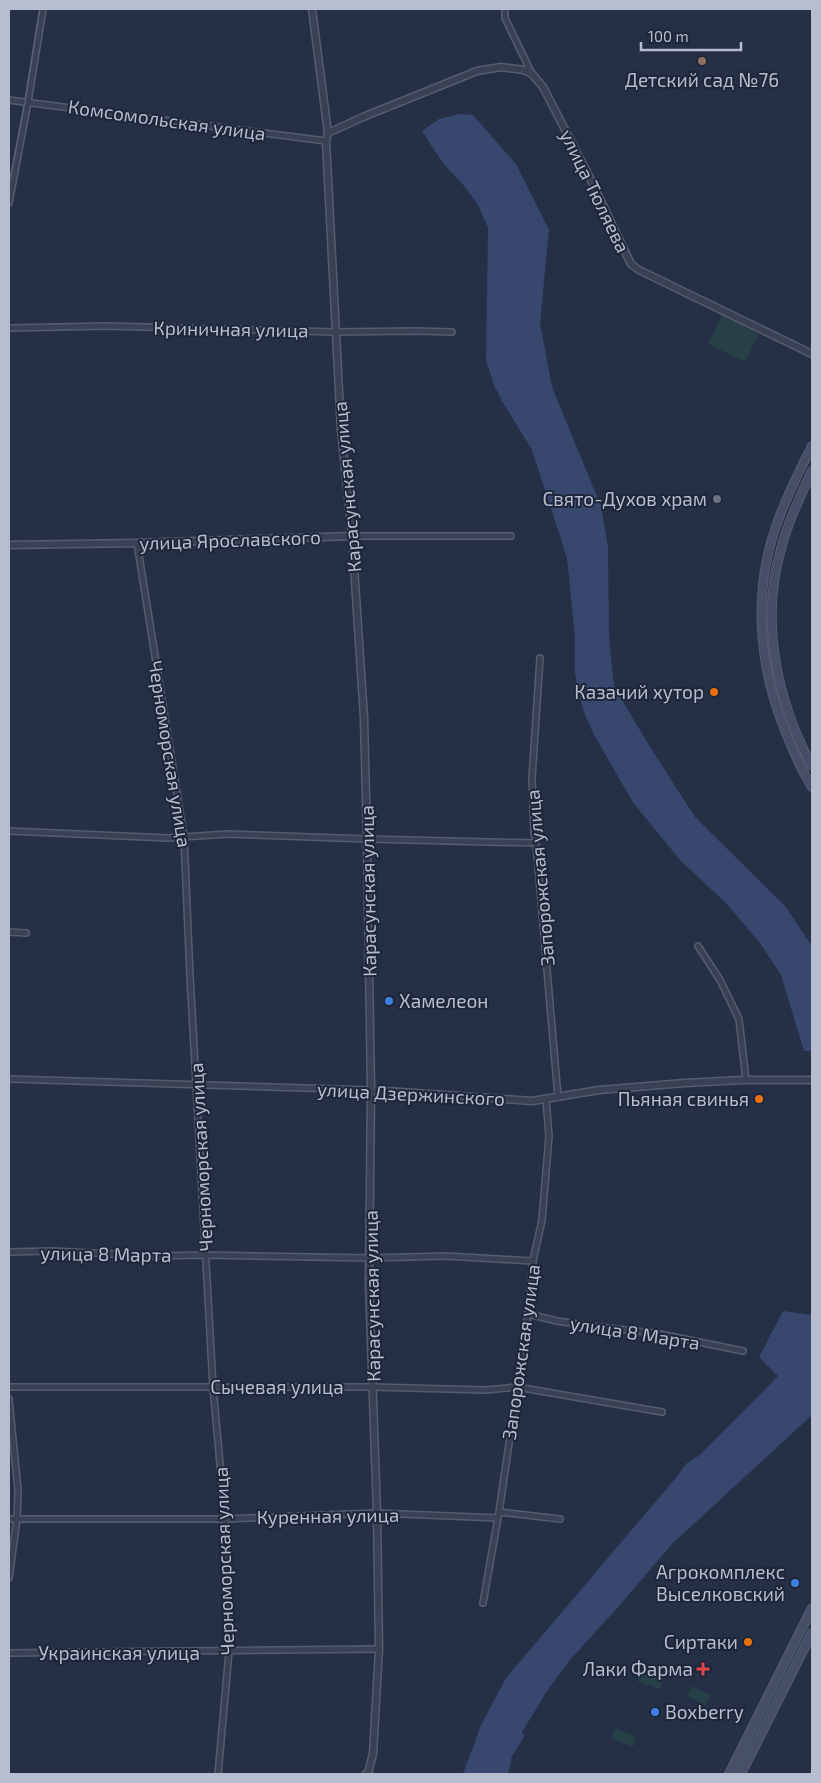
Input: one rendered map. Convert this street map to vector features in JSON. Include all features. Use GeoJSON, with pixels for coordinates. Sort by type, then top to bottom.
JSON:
{"type":"FeatureCollection","features":[{"type":"Feature","properties":{"kind":"main road"},"geometry":{"type":"LineString","coordinates":[[812,446],[795,479],[777,522],[765,571],[761,600],[768,678],[777,711],[804,774],[812,787]]}},
{"type":"Feature","properties":{"kind":"main road"},"geometry":{"type":"LineString","coordinates":[[804,774],[812,768],[799,742],[785,705],[778,672],[772,626],[774,578],[780,550],[792,513],[812,471]]}},
{"type":"Feature","properties":{"kind":"main road"},"geometry":{"type":"LineString","coordinates":[[728,1774],[812,1608]]}},
{"type":"Feature","properties":{"kind":"main road"},"geometry":{"type":"LineString","coordinates":[[741,1774],[812,1633]]}},
{"type":"Feature","properties":{"kind":"street"},"geometry":{"type":"LineString","coordinates":[[9,203],[43,9]]}},
{"type":"Feature","properties":{"kind":"street","name":"Карасунская улица"},"geometry":{"type":"LineString","coordinates":[[312,9],[328,133],[326,141],[341,430],[352,536],[364,718],[371,1090],[369,1284],[377,1513],[379,1649],[373,1754],[368,1774]]}},
{"type":"Feature","properties":{"kind":"street"},"geometry":{"type":"LineString","coordinates":[[505,9],[505,18],[532,74]]}},
{"type":"Feature","properties":{"kind":"street"},"geometry":{"type":"LineString","coordinates":[[328,133],[362,117],[477,71],[514,67],[532,74]]}},
{"type":"Feature","properties":{"kind":"street","name":"улица Тюляева"},"geometry":{"type":"LineString","coordinates":[[532,74],[543,86],[631,264],[639,270],[812,354]]}},
{"type":"Feature","properties":{"kind":"street","name":"Комсомольская улица"},"geometry":{"type":"LineString","coordinates":[[9,100],[326,141]]}},
{"type":"Feature","properties":{"kind":"street","name":"Криничная улица"},"geometry":{"type":"LineString","coordinates":[[9,328],[107,326],[335,332],[452,332]]}},
{"type":"Feature","properties":{"kind":"street","name":"улица Ярославского"},"geometry":{"type":"LineString","coordinates":[[9,545],[352,536],[511,536]]}},
{"type":"Feature","properties":{"kind":"street","name":"Черноморская улица"},"geometry":{"type":"LineString","coordinates":[[137,543],[184,837],[213,1387],[225,1518],[229,1652],[218,1774]]}},
{"type":"Feature","properties":{"kind":"street","name":"Запорожская улица"},"geometry":{"type":"LineString","coordinates":[[540,658],[532,778],[534,832],[558,1097]]}},
{"type":"Feature","properties":{"kind":"street"},"geometry":{"type":"LineString","coordinates":[[9,831],[168,838],[237,835],[367,840],[536,842]]}},
{"type":"Feature","properties":{"kind":"street"},"geometry":{"type":"LineString","coordinates":[[9,932],[26,932]]}},
{"type":"Feature","properties":{"kind":"street"},"geometry":{"type":"LineString","coordinates":[[698,946],[720,980],[739,1019],[746,1080]]}},
{"type":"Feature","properties":{"kind":"street","name":"улица Дзержинского"},"geometry":{"type":"LineString","coordinates":[[9,1079],[371,1090],[524,1101],[599,1090],[685,1083],[746,1080],[812,1080]]}},
{"type":"Feature","properties":{"kind":"street","name":"Запорожская улица"},"geometry":{"type":"LineString","coordinates":[[482,1603],[498,1515],[528,1314],[533,1261],[542,1220],[549,1136],[546,1099]]}},
{"type":"Feature","properties":{"kind":"street","name":"улица 8 Марта"},"geometry":{"type":"LineString","coordinates":[[9,1252],[53,1251],[150,1256],[206,1255],[370,1258],[446,1256],[533,1261]]}},
{"type":"Feature","properties":{"kind":"street","name":"улица 8 Марта"},"geometry":{"type":"LineString","coordinates":[[528,1314],[598,1327],[655,1333],[742,1351]]}},
{"type":"Feature","properties":{"kind":"street","name":"Сычевая улица"},"geometry":{"type":"LineString","coordinates":[[9,1387],[373,1387],[485,1390],[517,1387],[662,1412]]}},
{"type":"Feature","properties":{"kind":"street"},"geometry":{"type":"LineString","coordinates":[[9,1399],[11,1439],[18,1490],[17,1519],[9,1578]]}},
{"type":"Feature","properties":{"kind":"street","name":"Куренная улица"},"geometry":{"type":"LineString","coordinates":[[9,1519],[225,1518],[377,1513],[498,1515],[560,1520]]}},
{"type":"Feature","properties":{"kind":"street","name":"Украинская улица"},"geometry":{"type":"LineString","coordinates":[[9,1653],[379,1649]]}},
{"type":"Feature","properties":{"kind":"shaded area"},"geometry":{"type":"Polygon","coordinates":[[[722,315],[759,334],[745,362],[708,344],[722,315]]]}},
{"type":"Feature","properties":{"kind":"shaded area"},"geometry":{"type":"Polygon","coordinates":[[[812,1616],[812,1623],[736,1774],[732,1774],[812,1616]]]}},
{"type":"Feature","properties":{"kind":"shaded area"},"geometry":{"type":"Polygon","coordinates":[[[641,1669],[664,1677],[660,1689],[637,1681],[641,1669]]]}},
{"type":"Feature","properties":{"kind":"shaded area"},"geometry":{"type":"Polygon","coordinates":[[[692,1686],[711,1695],[706,1706],[687,1696],[692,1686]]]}},
{"type":"Feature","properties":{"kind":"shaded area"},"geometry":{"type":"Polygon","coordinates":[[[615,1728],[636,1736],[633,1747],[611,1739],[615,1728]]]}},
{"type":"Feature","properties":{"kind":"water"},"geometry":{"type":"Polygon","coordinates":[[[459,114],[473,115],[516,164],[549,230],[540,323],[552,387],[601,506],[608,547],[609,637],[614,686],[695,817],[786,907],[811,945],[812,1051],[804,1051],[781,975],[760,943],[725,902],[681,861],[634,804],[593,733],[584,712],[575,673],[575,639],[567,559],[532,450],[502,401],[494,385],[486,360],[488,228],[478,205],[444,164],[422,131],[439,119],[459,114]]]}},
{"type":"Feature","properties":{"kind":"water"},"geometry":{"type":"Polygon","coordinates":[[[783,1311],[812,1315],[812,1415],[672,1544],[569,1661],[547,1691],[522,1732],[524,1737],[512,1756],[508,1774],[463,1774],[481,1725],[506,1678],[687,1463],[700,1455],[778,1376],[759,1357],[783,1311]]]}},
{"type":"Feature","properties":{"kind":"tram line"},"geometry":{"type":"LineString","coordinates":[[9,185],[40,9]]}},
{"type":"Feature","properties":{"kind":"place","name":"Детский сад №76"},"geometry":{"type":"Point","coordinates":[702,61]}},
{"type":"Feature","properties":{"kind":"place","name":"Свято-Духов храм"},"geometry":{"type":"Point","coordinates":[717,499]}},
{"type":"Feature","properties":{"kind":"place","name":"Казачий хутор"},"geometry":{"type":"Point","coordinates":[714,692]}},
{"type":"Feature","properties":{"kind":"place","name":"Хамелеон"},"geometry":{"type":"Point","coordinates":[389,1001]}},
{"type":"Feature","properties":{"kind":"place","name":"Пьяная свинья"},"geometry":{"type":"Point","coordinates":[759,1099]}},
{"type":"Feature","properties":{"kind":"place","name":"Агрокомплекс Выселковский"},"geometry":{"type":"Point","coordinates":[795,1583]}},
{"type":"Feature","properties":{"kind":"place","name":"Сиртаки"},"geometry":{"type":"Point","coordinates":[748,1642]}},
{"type":"Feature","properties":{"kind":"place","name":"Лаки Фарма"},"geometry":{"type":"Point","coordinates":[703,1669]}},
{"type":"Feature","properties":{"kind":"place","name":"Boxberry"},"geometry":{"type":"Point","coordinates":[655,1712]}}]}
